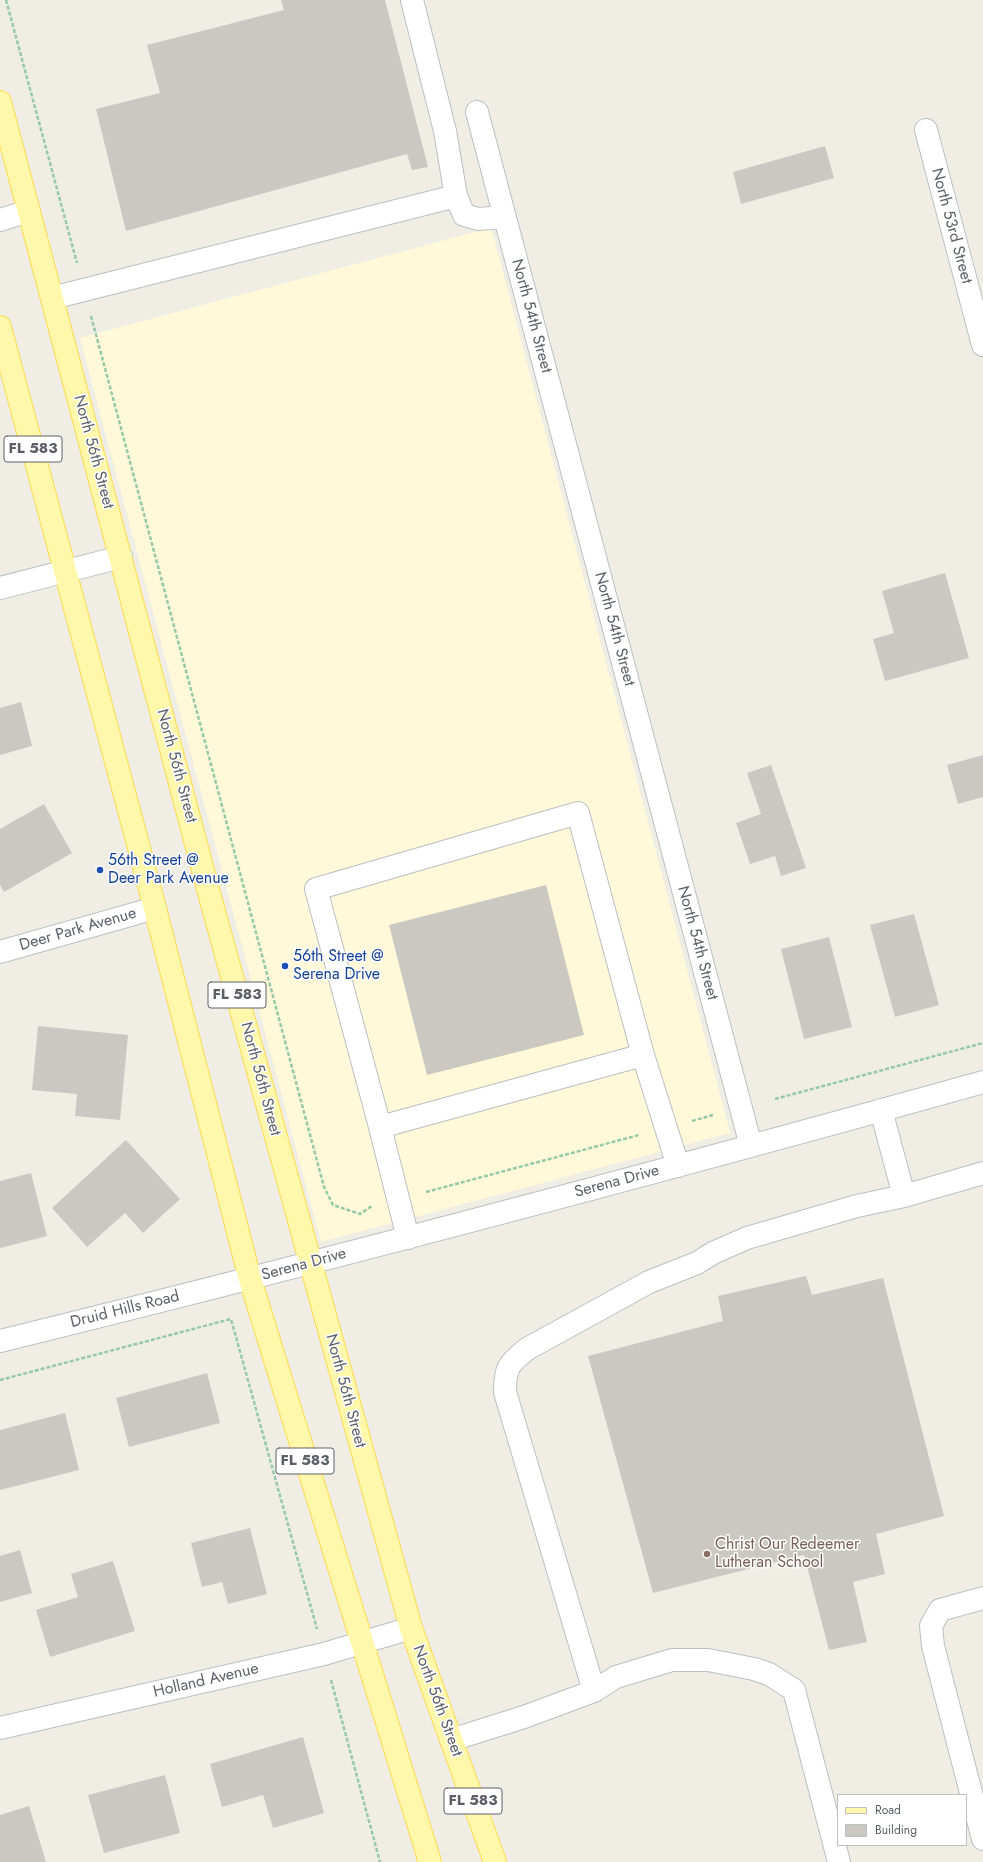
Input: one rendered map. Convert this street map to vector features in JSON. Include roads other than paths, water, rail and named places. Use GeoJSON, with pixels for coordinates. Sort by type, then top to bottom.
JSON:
{"type":"FeatureCollection","features":[{"type":"Feature","properties":{"kind":"main road","name":"North 56th Street"},"geometry":{"type":"LineString","coordinates":[[0,102],[209,893],[411,1628],[495,1862]]}},
{"type":"Feature","properties":{"kind":"main road","name":"FL 583"},"geometry":{"type":"LineString","coordinates":[[0,327],[155,908],[250,1279],[430,1862]]}},
{"type":"Feature","properties":{"kind":"street"},"geometry":{"type":"LineString","coordinates":[[412,0],[445,131],[456,196],[464,215],[478,219],[505,217]]}},
{"type":"Feature","properties":{"kind":"street","name":"North 54th Street"},"geometry":{"type":"LineString","coordinates":[[477,112],[751,1146]]}},
{"type":"Feature","properties":{"kind":"street","name":"North 53rd Street"},"geometry":{"type":"LineString","coordinates":[[926,130],[983,345]]}},
{"type":"Feature","properties":{"kind":"street"},"geometry":{"type":"LineString","coordinates":[[52,298],[456,196]]}},
{"type":"Feature","properties":{"kind":"street"},"geometry":{"type":"LineString","coordinates":[[0,220],[29,211]]}},
{"type":"Feature","properties":{"kind":"street"},"geometry":{"type":"LineString","coordinates":[[0,588],[120,557]]}},
{"type":"Feature","properties":{"kind":"street"},"geometry":{"type":"LineString","coordinates":[[408,1238],[399,1199],[316,889],[578,813],[644,1055],[678,1166]]}},
{"type":"Feature","properties":{"kind":"street","name":"Deer Park Avenue"},"geometry":{"type":"LineString","coordinates":[[0,952],[155,908]]}},
{"type":"Feature","properties":{"kind":"street"},"geometry":{"type":"LineString","coordinates":[[380,1127],[644,1055]]}},
{"type":"Feature","properties":{"kind":"street","name":"Serena Drive"},"geometry":{"type":"LineString","coordinates":[[250,1279],[678,1166],[983,1082]]}},
{"type":"Feature","properties":{"kind":"street"},"geometry":{"type":"LineString","coordinates":[[881,1110],[904,1196]]}},
{"type":"Feature","properties":{"kind":"street"},"geometry":{"type":"LineString","coordinates":[[594,1691],[505,1392],[505,1376],[511,1362],[527,1349],[649,1282],[697,1263],[713,1253],[747,1238],[857,1206],[904,1196],[983,1173]]}},
{"type":"Feature","properties":{"kind":"street","name":"Druid Hills Road"},"geometry":{"type":"LineString","coordinates":[[0,1341],[250,1279]]}},
{"type":"Feature","properties":{"kind":"street"},"geometry":{"type":"LineString","coordinates":[[983,1598],[940,1610],[931,1626],[933,1646],[983,1839]]}},
{"type":"Feature","properties":{"kind":"street","name":"Holland Avenue"},"geometry":{"type":"LineString","coordinates":[[0,1728],[324,1654],[411,1628]]}},
{"type":"Feature","properties":{"kind":"street"},"geometry":{"type":"LineString","coordinates":[[451,1740],[524,1717],[594,1691],[616,1677],[672,1660],[708,1660],[754,1668],[769,1674],[794,1690],[839,1862]]}},
{"type":"Feature","properties":{"kind":"place","name":"56th Street @ Deer Park Avenue"},"geometry":{"type":"Point","coordinates":[100,870]}},
{"type":"Feature","properties":{"kind":"place","name":"56th Street @ Serena Drive"},"geometry":{"type":"Point","coordinates":[285,966]}},
{"type":"Feature","properties":{"kind":"place","name":"Christ Our Redeemer Lutheran School"},"geometry":{"type":"Point","coordinates":[707,1554]}}]}
